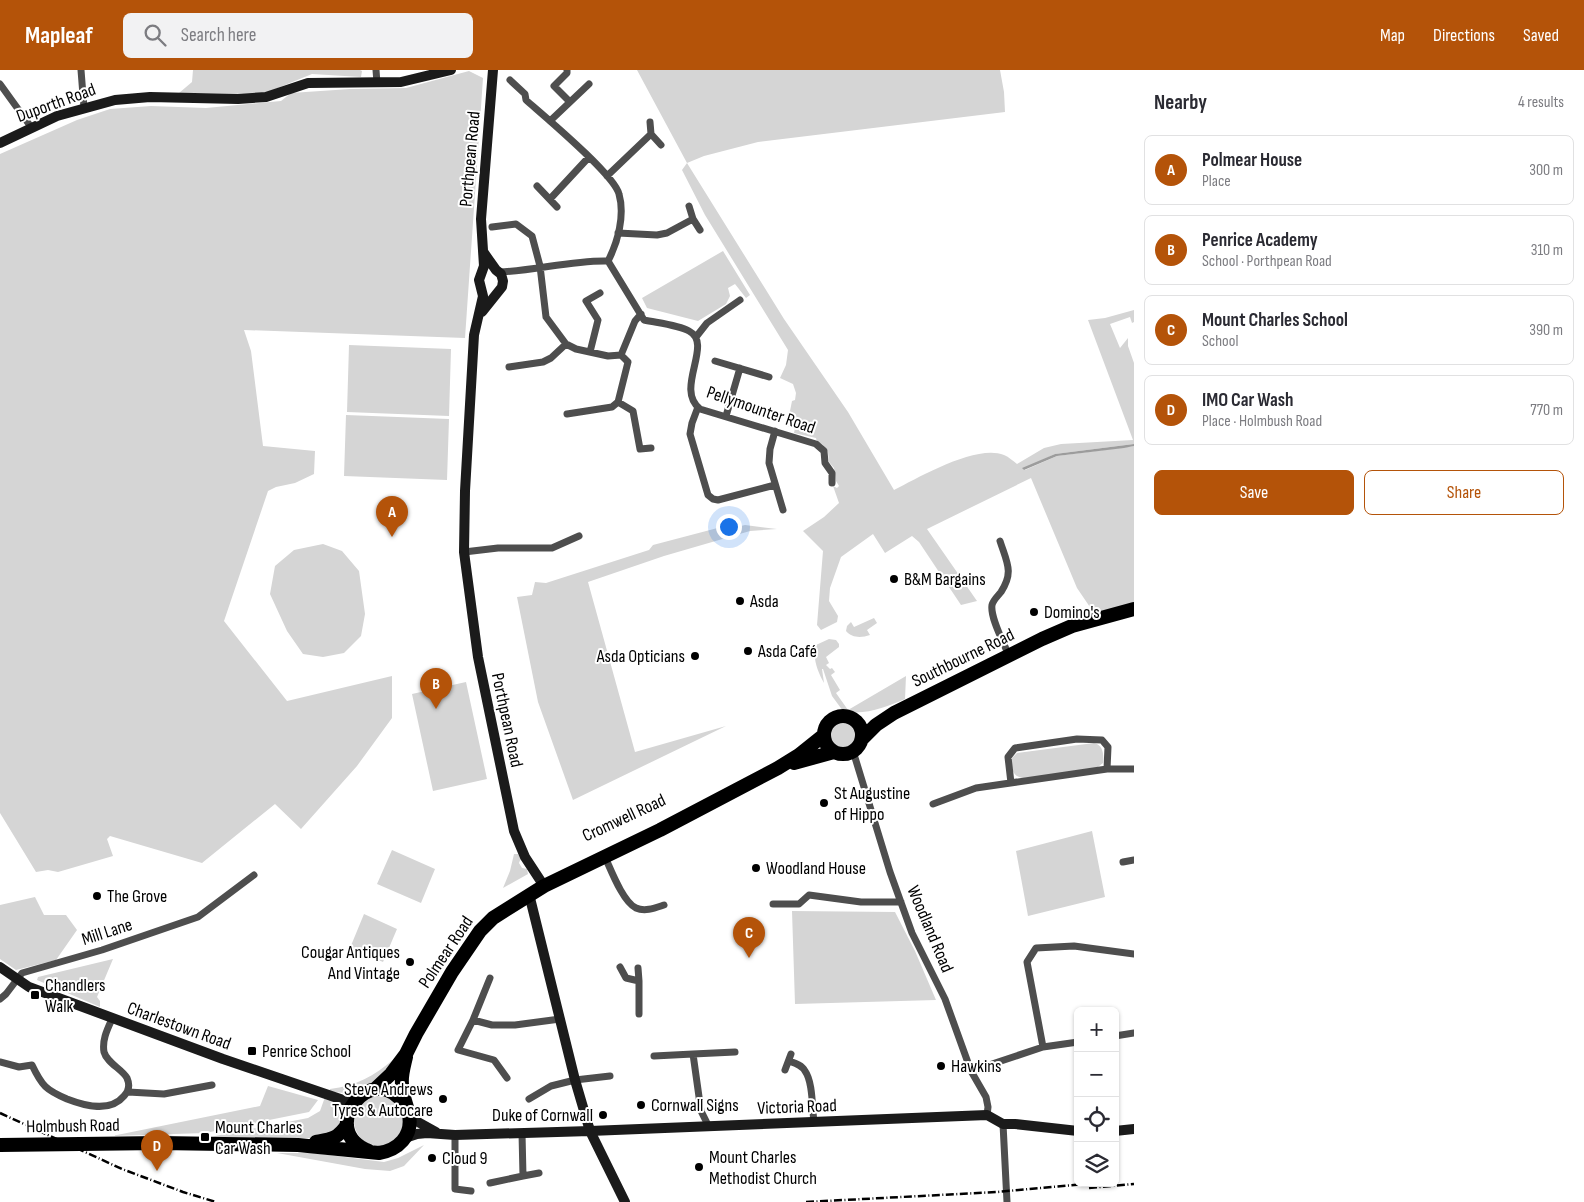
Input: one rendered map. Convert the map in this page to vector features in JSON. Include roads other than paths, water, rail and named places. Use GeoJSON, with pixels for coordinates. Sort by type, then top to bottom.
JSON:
{"type":"FeatureCollection","features":[{"type":"Feature","properties":{"kind":"highway","name":"Southbourne Road"},"geometry":{"type":"LineString","coordinates":[[862,739],[876,725],[894,714],[1009,656],[1072,626],[1134,609]]}},
{"type":"Feature","properties":{"kind":"highway","name":"Southbourne Road"},"geometry":{"type":"LineString","coordinates":[[855,720],[894,714]]}},
{"type":"Feature","properties":{"kind":"highway"},"geometry":{"type":"LineString","coordinates":[[836,717],[849,717],[860,726],[862,739],[853,751],[843,754],[834,752],[826,743],[824,735],[827,724],[836,717]]}},
{"type":"Feature","properties":{"kind":"highway","name":"Cromwell Road"},"geometry":{"type":"LineString","coordinates":[[541,882],[605,857],[685,817],[778,768],[799,755],[824,735]]}},
{"type":"Feature","properties":{"kind":"highway","name":"Cromwell Road"},"geometry":{"type":"LineString","coordinates":[[778,768],[834,752]]}},
{"type":"Feature","properties":{"kind":"highway","name":"Cromwell Road"},"geometry":{"type":"LineString","coordinates":[[541,882],[679,812],[726,794]]}},
{"type":"Feature","properties":{"kind":"highway","name":"Polmear Road"},"geometry":{"type":"LineString","coordinates":[[406,1054],[452,972],[480,931],[493,918],[529,894],[541,882]]}},
{"type":"Feature","properties":{"kind":"highway","name":"Polmear Road"},"geometry":{"type":"LineString","coordinates":[[416,1034],[423,1012],[444,970],[455,954],[487,916],[511,897],[541,882]]}},
{"type":"Feature","properties":{"kind":"highway"},"geometry":{"type":"LineString","coordinates":[[374,1090],[391,1074],[406,1054]]}},
{"type":"Feature","properties":{"kind":"highway"},"geometry":{"type":"LineString","coordinates":[[298,1145],[386,1152],[400,1144],[405,1138],[410,1122],[402,1082],[406,1054]]}},
{"type":"Feature","properties":{"kind":"highway"},"geometry":{"type":"LineString","coordinates":[[371,1152],[356,1143],[350,1135],[347,1125],[352,1103],[362,1094],[374,1090],[384,1090],[401,1100],[408,1110]]}},
{"type":"Feature","properties":{"kind":"highway"},"geometry":{"type":"LineString","coordinates":[[298,1145],[332,1140],[340,1135],[347,1125]]}},
{"type":"Feature","properties":{"kind":"highway","name":"Holmbush Road"},"geometry":{"type":"LineString","coordinates":[[0,1145],[160,1143],[298,1145]]}},
{"type":"Feature","properties":{"kind":"street"},"geometry":{"type":"LineString","coordinates":[[81,70],[84,108]]}},
{"type":"Feature","properties":{"kind":"street"},"geometry":{"type":"LineString","coordinates":[[376,70],[377,83]]}},
{"type":"Feature","properties":{"kind":"street","name":"Duporth Road"},"geometry":{"type":"LineString","coordinates":[[0,143],[57,116],[115,100],[150,97],[238,99],[266,97],[308,83],[401,82],[451,70]]}},
{"type":"Feature","properties":{"kind":"street","name":"Porthpean Road"},"geometry":{"type":"LineString","coordinates":[[493,70],[481,219],[484,266],[479,280],[483,296],[474,335],[465,491],[464,552],[478,657],[514,831],[525,857],[541,882]]}},
{"type":"Feature","properties":{"kind":"street"},"geometry":{"type":"LineString","coordinates":[[567,70],[567,73],[554,86],[570,102]]}},
{"type":"Feature","properties":{"kind":"street"},"geometry":{"type":"LineString","coordinates":[[510,80],[525,94],[526,100],[608,176],[616,186],[620,195],[621,210],[614,249],[608,260]]}},
{"type":"Feature","properties":{"kind":"street"},"geometry":{"type":"LineString","coordinates":[[0,84],[31,127]]}},
{"type":"Feature","properties":{"kind":"street"},"geometry":{"type":"LineString","coordinates":[[550,121],[589,84]]}},
{"type":"Feature","properties":{"kind":"street"},"geometry":{"type":"LineString","coordinates":[[650,122],[651,134],[661,145]]}},
{"type":"Feature","properties":{"kind":"street"},"geometry":{"type":"LineString","coordinates":[[608,176],[651,134]]}},
{"type":"Feature","properties":{"kind":"street"},"geometry":{"type":"LineString","coordinates":[[550,199],[589,158]]}},
{"type":"Feature","properties":{"kind":"street"},"geometry":{"type":"LineString","coordinates":[[536,186],[557,207]]}},
{"type":"Feature","properties":{"kind":"street"},"geometry":{"type":"LineString","coordinates":[[689,206],[693,219],[700,230]]}},
{"type":"Feature","properties":{"kind":"street"},"geometry":{"type":"LineString","coordinates":[[618,233],[646,235],[666,233],[693,219]]}},
{"type":"Feature","properties":{"kind":"street"},"geometry":{"type":"LineString","coordinates":[[492,227],[516,224],[532,236],[540,266],[546,317],[566,344],[576,349],[608,356],[621,356],[628,362],[618,402],[612,407],[567,414]]}},
{"type":"Feature","properties":{"kind":"street"},"geometry":{"type":"LineString","coordinates":[[483,251],[502,277],[501,286]]}},
{"type":"Feature","properties":{"kind":"street"},"geometry":{"type":"LineString","coordinates":[[481,274],[488,269],[520,271],[540,266],[608,260]]}},
{"type":"Feature","properties":{"kind":"street"},"geometry":{"type":"LineString","coordinates":[[608,260],[644,320],[688,331],[696,336],[707,323],[740,300]]}},
{"type":"Feature","properties":{"kind":"street"},"geometry":{"type":"LineString","coordinates":[[480,286],[489,293],[520,271]]}},
{"type":"Feature","properties":{"kind":"street","name":"Porthpean Road"},"geometry":{"type":"LineString","coordinates":[[480,315],[501,286]]}},
{"type":"Feature","properties":{"kind":"street"},"geometry":{"type":"LineString","coordinates":[[590,352],[598,320],[586,301],[600,292]]}},
{"type":"Feature","properties":{"kind":"street"},"geometry":{"type":"LineString","coordinates":[[621,356],[635,321],[641,314]]}},
{"type":"Feature","properties":{"kind":"street","name":"Pellymounter Road"},"geometry":{"type":"LineString","coordinates":[[696,336],[698,350],[691,391],[693,401],[698,407],[820,447],[825,455],[826,465],[832,473],[832,483]]}},
{"type":"Feature","properties":{"kind":"street"},"geometry":{"type":"LineString","coordinates":[[509,367],[543,362],[551,358],[566,344]]}},
{"type":"Feature","properties":{"kind":"street"},"geometry":{"type":"LineString","coordinates":[[715,361],[769,377]]}},
{"type":"Feature","properties":{"kind":"street"},"geometry":{"type":"LineString","coordinates":[[726,416],[740,368]]}},
{"type":"Feature","properties":{"kind":"street"},"geometry":{"type":"LineString","coordinates":[[618,402],[633,412],[640,449],[651,448]]}},
{"type":"Feature","properties":{"kind":"street"},"geometry":{"type":"LineString","coordinates":[[698,407],[690,434],[708,495],[713,500],[718,500],[775,485]]}},
{"type":"Feature","properties":{"kind":"street"},"geometry":{"type":"LineString","coordinates":[[775,431],[769,463],[783,510]]}},
{"type":"Feature","properties":{"kind":"street"},"geometry":{"type":"LineString","coordinates":[[464,552],[498,548],[552,548],[578,536]]}},
{"type":"Feature","properties":{"kind":"street"},"geometry":{"type":"LineString","coordinates":[[1000,541],[1008,565],[1009,576],[1008,582],[992,602],[992,614],[1009,656]]}},
{"type":"Feature","properties":{"kind":"street"},"geometry":{"type":"LineString","coordinates":[[1011,783],[1008,757],[1015,748],[1076,739],[1102,740],[1108,747],[1107,769]]}},
{"type":"Feature","properties":{"kind":"street","name":"Woodland Road"},"geometry":{"type":"LineString","coordinates":[[853,751],[890,872],[918,945],[945,998],[971,1071],[986,1097],[987,1115]]}},
{"type":"Feature","properties":{"kind":"street"},"geometry":{"type":"LineString","coordinates":[[933,804],[976,788],[1107,769],[1134,768]]}},
{"type":"Feature","properties":{"kind":"street"},"geometry":{"type":"LineString","coordinates":[[605,857],[619,888],[635,907],[646,910],[664,904]]}},
{"type":"Feature","properties":{"kind":"street"},"geometry":{"type":"LineString","coordinates":[[1123,862],[1134,860]]}},
{"type":"Feature","properties":{"kind":"street","name":"Mill Lane"},"geometry":{"type":"LineString","coordinates":[[16,978],[22,973],[102,950],[198,918],[254,874]]}},
{"type":"Feature","properties":{"kind":"street"},"geometry":{"type":"LineString","coordinates":[[529,894],[575,1080],[590,1131],[625,1202]]}},
{"type":"Feature","properties":{"kind":"street"},"geometry":{"type":"LineString","coordinates":[[773,904],[799,904],[809,895],[861,902],[902,902]]}},
{"type":"Feature","properties":{"kind":"street"},"geometry":{"type":"LineString","coordinates":[[1043,1047],[1027,962],[1036,948],[1074,946],[1134,954]]}},
{"type":"Feature","properties":{"kind":"street","name":"Charlestown Road"},"geometry":{"type":"LineString","coordinates":[[0,967],[28,987],[268,1076],[352,1103]]}},
{"type":"Feature","properties":{"kind":"street"},"geometry":{"type":"LineString","coordinates":[[620,968],[626,978],[638,981]]}},
{"type":"Feature","properties":{"kind":"street"},"geometry":{"type":"LineString","coordinates":[[638,968],[639,1014]]}},
{"type":"Feature","properties":{"kind":"street"},"geometry":{"type":"LineString","coordinates":[[0,999],[6,994],[16,978]]}},
{"type":"Feature","properties":{"kind":"street"},"geometry":{"type":"LineString","coordinates":[[490,978],[473,1020],[458,1050],[494,1060],[507,1078]]}},
{"type":"Feature","properties":{"kind":"street"},"geometry":{"type":"LineString","coordinates":[[0,1062],[19,1067],[32,1065],[39,1080],[50,1092],[80,1104],[97,1107],[109,1106],[120,1102],[128,1092],[129,1085],[126,1078],[105,1055],[103,1041],[112,1019]]}},
{"type":"Feature","properties":{"kind":"street"},"geometry":{"type":"LineString","coordinates":[[473,1020],[492,1025],[515,1025],[560,1019]]}},
{"type":"Feature","properties":{"kind":"street"},"geometry":{"type":"LineString","coordinates":[[1119,1035],[1134,1033]]}},
{"type":"Feature","properties":{"kind":"street"},"geometry":{"type":"LineString","coordinates":[[971,1071],[1043,1047],[1074,1043]]}},
{"type":"Feature","properties":{"kind":"street"},"geometry":{"type":"LineString","coordinates":[[654,1056],[735,1052]]}},
{"type":"Feature","properties":{"kind":"street"},"geometry":{"type":"LineString","coordinates":[[693,1054],[701,1111],[710,1127]]}},
{"type":"Feature","properties":{"kind":"street"},"geometry":{"type":"LineString","coordinates":[[785,1070],[790,1058],[802,1067],[807,1074],[814,1122]]}},
{"type":"Feature","properties":{"kind":"street"},"geometry":{"type":"LineString","coordinates":[[529,1099],[551,1086],[575,1080],[610,1076]]}},
{"type":"Feature","properties":{"kind":"street"},"geometry":{"type":"LineString","coordinates":[[128,1092],[164,1094],[212,1085]]}},
{"type":"Feature","properties":{"kind":"street"},"geometry":{"type":"LineString","coordinates":[[408,1110],[418,1122],[437,1133]]}},
{"type":"Feature","properties":{"kind":"street"},"geometry":{"type":"LineString","coordinates":[[987,1115],[1003,1124],[1074,1131]]}},
{"type":"Feature","properties":{"kind":"street","name":"Victoria Road"},"geometry":{"type":"LineString","coordinates":[[437,1133],[455,1135],[590,1131],[987,1115]]}},
{"type":"Feature","properties":{"kind":"street"},"geometry":{"type":"LineString","coordinates":[[1003,1124],[1007,1202]]}},
{"type":"Feature","properties":{"kind":"street"},"geometry":{"type":"LineString","coordinates":[[1119,1131],[1134,1129]]}},
{"type":"Feature","properties":{"kind":"street"},"geometry":{"type":"LineString","coordinates":[[405,1138],[417,1134],[437,1133]]}},
{"type":"Feature","properties":{"kind":"street"},"geometry":{"type":"LineString","coordinates":[[522,1133],[523,1176]]}},
{"type":"Feature","properties":{"kind":"street"},"geometry":{"type":"LineString","coordinates":[[455,1135],[455,1189],[471,1191]]}},
{"type":"Feature","properties":{"kind":"street"},"geometry":{"type":"LineString","coordinates":[[490,1183],[539,1173]]}},
{"type":"Feature","properties":{"kind":"railway"},"geometry":{"type":"LineString","coordinates":[[0,1113],[122,1169],[216,1202]]}},
{"type":"Feature","properties":{"kind":"railway"},"geometry":{"type":"LineString","coordinates":[[1089,1188],[1134,1184]]}},
{"type":"Feature","properties":{"kind":"railway"},"geometry":{"type":"LineString","coordinates":[[806,1202],[997,1192],[1074,1185]]}},
{"type":"Feature","properties":{"kind":"place","name":"Polmear House"},"geometry":{"type":"Point","coordinates":[392,537]}},
{"type":"Feature","properties":{"kind":"place","name":"B&M Bargains"},"geometry":{"type":"Point","coordinates":[894,579]}},
{"type":"Feature","properties":{"kind":"place","name":"Asda"},"geometry":{"type":"Point","coordinates":[740,601]}},
{"type":"Feature","properties":{"kind":"place","name":"Domino's"},"geometry":{"type":"Point","coordinates":[1034,612]}},
{"type":"Feature","properties":{"kind":"place","name":"Asda Café"},"geometry":{"type":"Point","coordinates":[748,651]}},
{"type":"Feature","properties":{"kind":"place","name":"Asda Opticians"},"geometry":{"type":"Point","coordinates":[695,656]}},
{"type":"Feature","properties":{"kind":"place","name":"Penrice Academy"},"geometry":{"type":"Point","coordinates":[436,709]}},
{"type":"Feature","properties":{"kind":"place","name":"St Augustine of Hippo"},"geometry":{"type":"Point","coordinates":[824,803]}},
{"type":"Feature","properties":{"kind":"place","name":"Woodland House"},"geometry":{"type":"Point","coordinates":[756,868]}},
{"type":"Feature","properties":{"kind":"place","name":"The Grove"},"geometry":{"type":"Point","coordinates":[97,896]}},
{"type":"Feature","properties":{"kind":"place","name":"Mount Charles School"},"geometry":{"type":"Point","coordinates":[749,958]}},
{"type":"Feature","properties":{"kind":"place","name":"Cougar Antiques And Vintage"},"geometry":{"type":"Point","coordinates":[410,962]}},
{"type":"Feature","properties":{"kind":"place","name":"Chandlers Walk"},"geometry":{"type":"Point","coordinates":[35,995]}},
{"type":"Feature","properties":{"kind":"place","name":"Penrice School"},"geometry":{"type":"Point","coordinates":[252,1051]}},
{"type":"Feature","properties":{"kind":"place","name":"Hawkins"},"geometry":{"type":"Point","coordinates":[941,1066]}},
{"type":"Feature","properties":{"kind":"place","name":"Steve Andrews Tyres & Autocare"},"geometry":{"type":"Point","coordinates":[443,1099]}},
{"type":"Feature","properties":{"kind":"place","name":"Cornwall Signs"},"geometry":{"type":"Point","coordinates":[641,1105]}},
{"type":"Feature","properties":{"kind":"place","name":"Duke of Cornwall"},"geometry":{"type":"Point","coordinates":[603,1115]}},
{"type":"Feature","properties":{"kind":"place","name":"Mount Charles Car Wash"},"geometry":{"type":"Point","coordinates":[205,1137]}},
{"type":"Feature","properties":{"kind":"place","name":"Cloud 9"},"geometry":{"type":"Point","coordinates":[432,1158]}},
{"type":"Feature","properties":{"kind":"place","name":"Mount Charles Methodist Church"},"geometry":{"type":"Point","coordinates":[699,1167]}},
{"type":"Feature","properties":{"kind":"place","name":"IMO Car Wash"},"geometry":{"type":"Point","coordinates":[157,1171]}}]}
